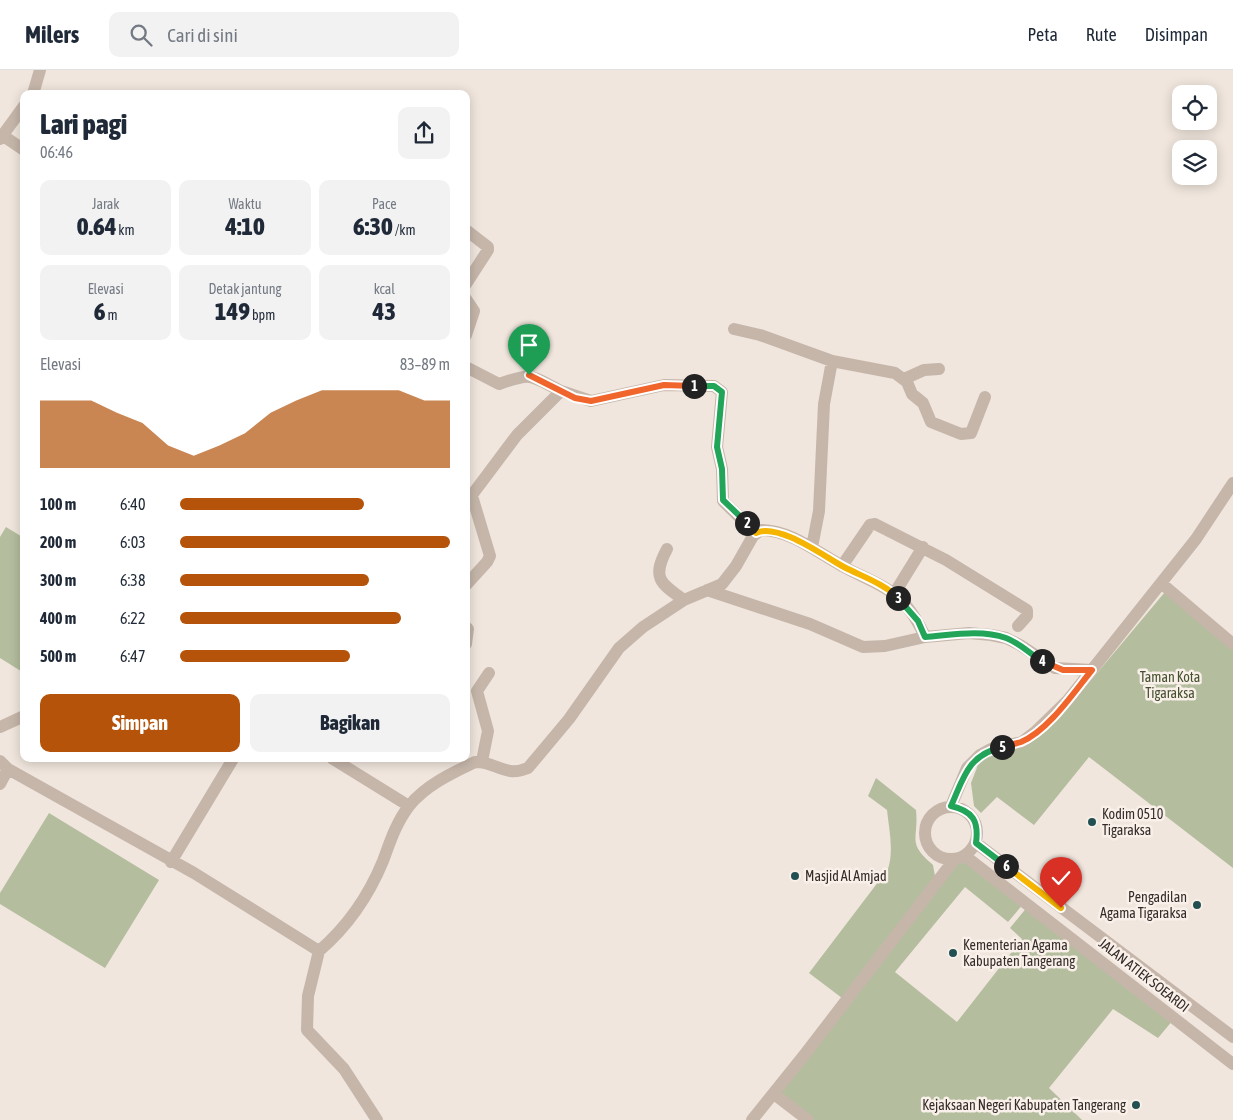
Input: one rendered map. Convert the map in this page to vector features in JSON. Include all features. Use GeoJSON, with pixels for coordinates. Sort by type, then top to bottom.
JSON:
{"type":"FeatureCollection","features":[{"type":"Feature","properties":{"kind":"street"},"geometry":{"type":"LineString","coordinates":[[34,90],[40,70]]}},
{"type":"Feature","properties":{"kind":"street"},"geometry":{"type":"LineString","coordinates":[[20,111],[1,137],[20,148]]}},
{"type":"Feature","properties":{"kind":"street"},"geometry":{"type":"LineString","coordinates":[[470,233],[488,247],[488,250],[470,278]]}},
{"type":"Feature","properties":{"kind":"street"},"geometry":{"type":"LineString","coordinates":[[470,305],[474,311],[470,323]]}},
{"type":"Feature","properties":{"kind":"street"},"geometry":{"type":"LineString","coordinates":[[734,329],[760,335],[832,361],[896,373],[904,379],[912,394],[923,402],[932,422],[961,434],[971,433],[984,397]]}},
{"type":"Feature","properties":{"kind":"street"},"geometry":{"type":"LineString","coordinates":[[812,547],[819,511],[824,404],[832,361]]}},
{"type":"Feature","properties":{"kind":"street"},"geometry":{"type":"LineString","coordinates":[[470,369],[498,384],[519,376],[529,375],[561,392],[583,400],[599,401],[664,385],[714,386],[720,389],[722,392],[717,447],[722,469],[723,500],[756,533]]}},
{"type":"Feature","properties":{"kind":"street"},"geometry":{"type":"LineString","coordinates":[[904,379],[924,370],[939,369]]}},
{"type":"Feature","properties":{"kind":"street"},"geometry":{"type":"LineString","coordinates":[[470,499],[517,436],[561,392]]}},
{"type":"Feature","properties":{"kind":"street"},"geometry":{"type":"LineString","coordinates":[[951,806],[968,768],[980,755],[991,750],[1022,742],[1068,700],[1196,539],[1233,483]]}},
{"type":"Feature","properties":{"kind":"street"},"geometry":{"type":"LineString","coordinates":[[470,503],[490,556],[487,562],[470,580]]}},
{"type":"Feature","properties":{"kind":"street"},"geometry":{"type":"LineString","coordinates":[[842,566],[872,524],[923,547],[1027,610],[1027,616],[1018,626]]}},
{"type":"Feature","properties":{"kind":"street"},"geometry":{"type":"LineString","coordinates":[[377,1120],[344,1069],[307,1030],[308,996],[319,951],[337,936],[357,910],[382,863],[392,834],[408,806],[424,791],[442,779],[475,762],[482,761],[503,771],[519,772],[528,768],[569,719],[619,648],[643,627],[684,600],[724,582],[756,533],[761,530],[774,532],[812,547],[842,566],[894,594],[918,621],[925,637]]}},
{"type":"Feature","properties":{"kind":"street"},"geometry":{"type":"LineString","coordinates":[[894,594],[923,547]]}},
{"type":"Feature","properties":{"kind":"street"},"geometry":{"type":"LineString","coordinates":[[667,549],[659,563],[658,574],[666,588],[684,600]]}},
{"type":"Feature","properties":{"kind":"street"},"geometry":{"type":"LineString","coordinates":[[1161,583],[1232,642]]}},
{"type":"Feature","properties":{"kind":"street"},"geometry":{"type":"LineString","coordinates":[[707,590],[810,624],[863,647],[885,646],[925,637],[969,634],[991,635],[1006,638],[1020,645],[1055,668],[1092,670]]}},
{"type":"Feature","properties":{"kind":"street"},"geometry":{"type":"LineString","coordinates":[[482,761],[488,730],[478,691],[489,673]]}},
{"type":"Feature","properties":{"kind":"street"},"geometry":{"type":"LineString","coordinates":[[0,727],[20,718]]}},
{"type":"Feature","properties":{"kind":"street"},"geometry":{"type":"LineString","coordinates":[[170,862],[231,762]]}},
{"type":"Feature","properties":{"kind":"street"},"geometry":{"type":"LineString","coordinates":[[338,762],[408,806]]}},
{"type":"Feature","properties":{"kind":"street"},"geometry":{"type":"LineString","coordinates":[[0,784],[4,765],[170,862],[194,873],[319,951]]}},
{"type":"Feature","properties":{"kind":"street"},"geometry":{"type":"LineString","coordinates":[[752,1120],[959,858],[976,843],[978,830],[973,818],[964,809],[951,806],[941,809],[932,815],[927,824],[925,834],[927,844],[942,858],[959,858]]}},
{"type":"Feature","properties":{"kind":"street","name":"JALAN ATIEK SOEARDI"},"geometry":{"type":"LineString","coordinates":[[976,843],[1233,1037]]}},
{"type":"Feature","properties":{"kind":"street","name":"JALAN ATIEK SOEARDI"},"geometry":{"type":"LineString","coordinates":[[959,858],[1233,1064]]}},
{"type":"Feature","properties":{"kind":"street"},"geometry":{"type":"LineString","coordinates":[[774,1094],[808,1120]]}},
{"type":"Feature","properties":{"kind":"green space"},"geometry":{"type":"Polygon","coordinates":[[[6,527],[20,536],[20,670],[0,658],[0,537],[6,527]]]}},
{"type":"Feature","properties":{"kind":"green space","name":"Taman Kota Tigaraksa"},"geometry":{"type":"Polygon","coordinates":[[[1165,592],[1233,645],[1233,868],[1089,757],[1034,825],[997,797],[981,813],[974,806],[971,783],[978,765],[986,758],[1002,752],[1072,703],[1165,592]]]}},
{"type":"Feature","properties":{"kind":"green space"},"geometry":{"type":"Polygon","coordinates":[[[876,778],[916,810],[917,845],[919,851],[933,865],[935,876],[842,998],[809,973],[888,869],[891,847],[887,810],[868,796],[876,778]]]}},
{"type":"Feature","properties":{"kind":"green space"},"geometry":{"type":"Polygon","coordinates":[[[49,813],[159,880],[105,968],[0,904],[0,893],[49,813]]]}},
{"type":"Feature","properties":{"kind":"green space"},"geometry":{"type":"Polygon","coordinates":[[[965,859],[1024,903],[1008,922],[965,887],[895,972],[957,1022],[1022,939],[1010,928],[1028,906],[1173,1020],[1158,1038],[1113,1009],[1049,1088],[1082,1120],[810,1120],[776,1094],[954,862],[965,859]]]}},
{"type":"Feature","properties":{"kind":"place","name":"Kodim 0510 Tigaraksa"},"geometry":{"type":"Point","coordinates":[1092,822]}},
{"type":"Feature","properties":{"kind":"place","name":"Masjid Al Amjad"},"geometry":{"type":"Point","coordinates":[795,876]}},
{"type":"Feature","properties":{"kind":"place","name":"Pengadilan Agama Tigaraksa"},"geometry":{"type":"Point","coordinates":[1197,905]}},
{"type":"Feature","properties":{"kind":"place","name":"Kementerian Agama Kabupaten Tangerang"},"geometry":{"type":"Point","coordinates":[953,953]}},
{"type":"Feature","properties":{"kind":"place","name":"Kejaksaan Negeri Kabupaten Tangerang"},"geometry":{"type":"Point","coordinates":[1136,1105]}},
{"type":"Feature","properties":{"kind":"route"},"geometry":{"type":"LineString","coordinates":[[529,375],[575,398],[591,401],[599,401],[664,385],[714,386],[720,389],[722,392],[717,452],[722,469],[723,500],[725,505],[756,533],[766,530],[812,547],[842,566],[894,594],[918,621],[925,637],[969,634],[991,635],[1006,638],[1020,645],[1040,660],[1055,668],[1063,670],[1092,670],[1053,716],[1022,742],[991,750],[980,755],[968,768],[951,806],[964,809],[973,818],[978,830],[976,843],[1061,908]]}}]}
